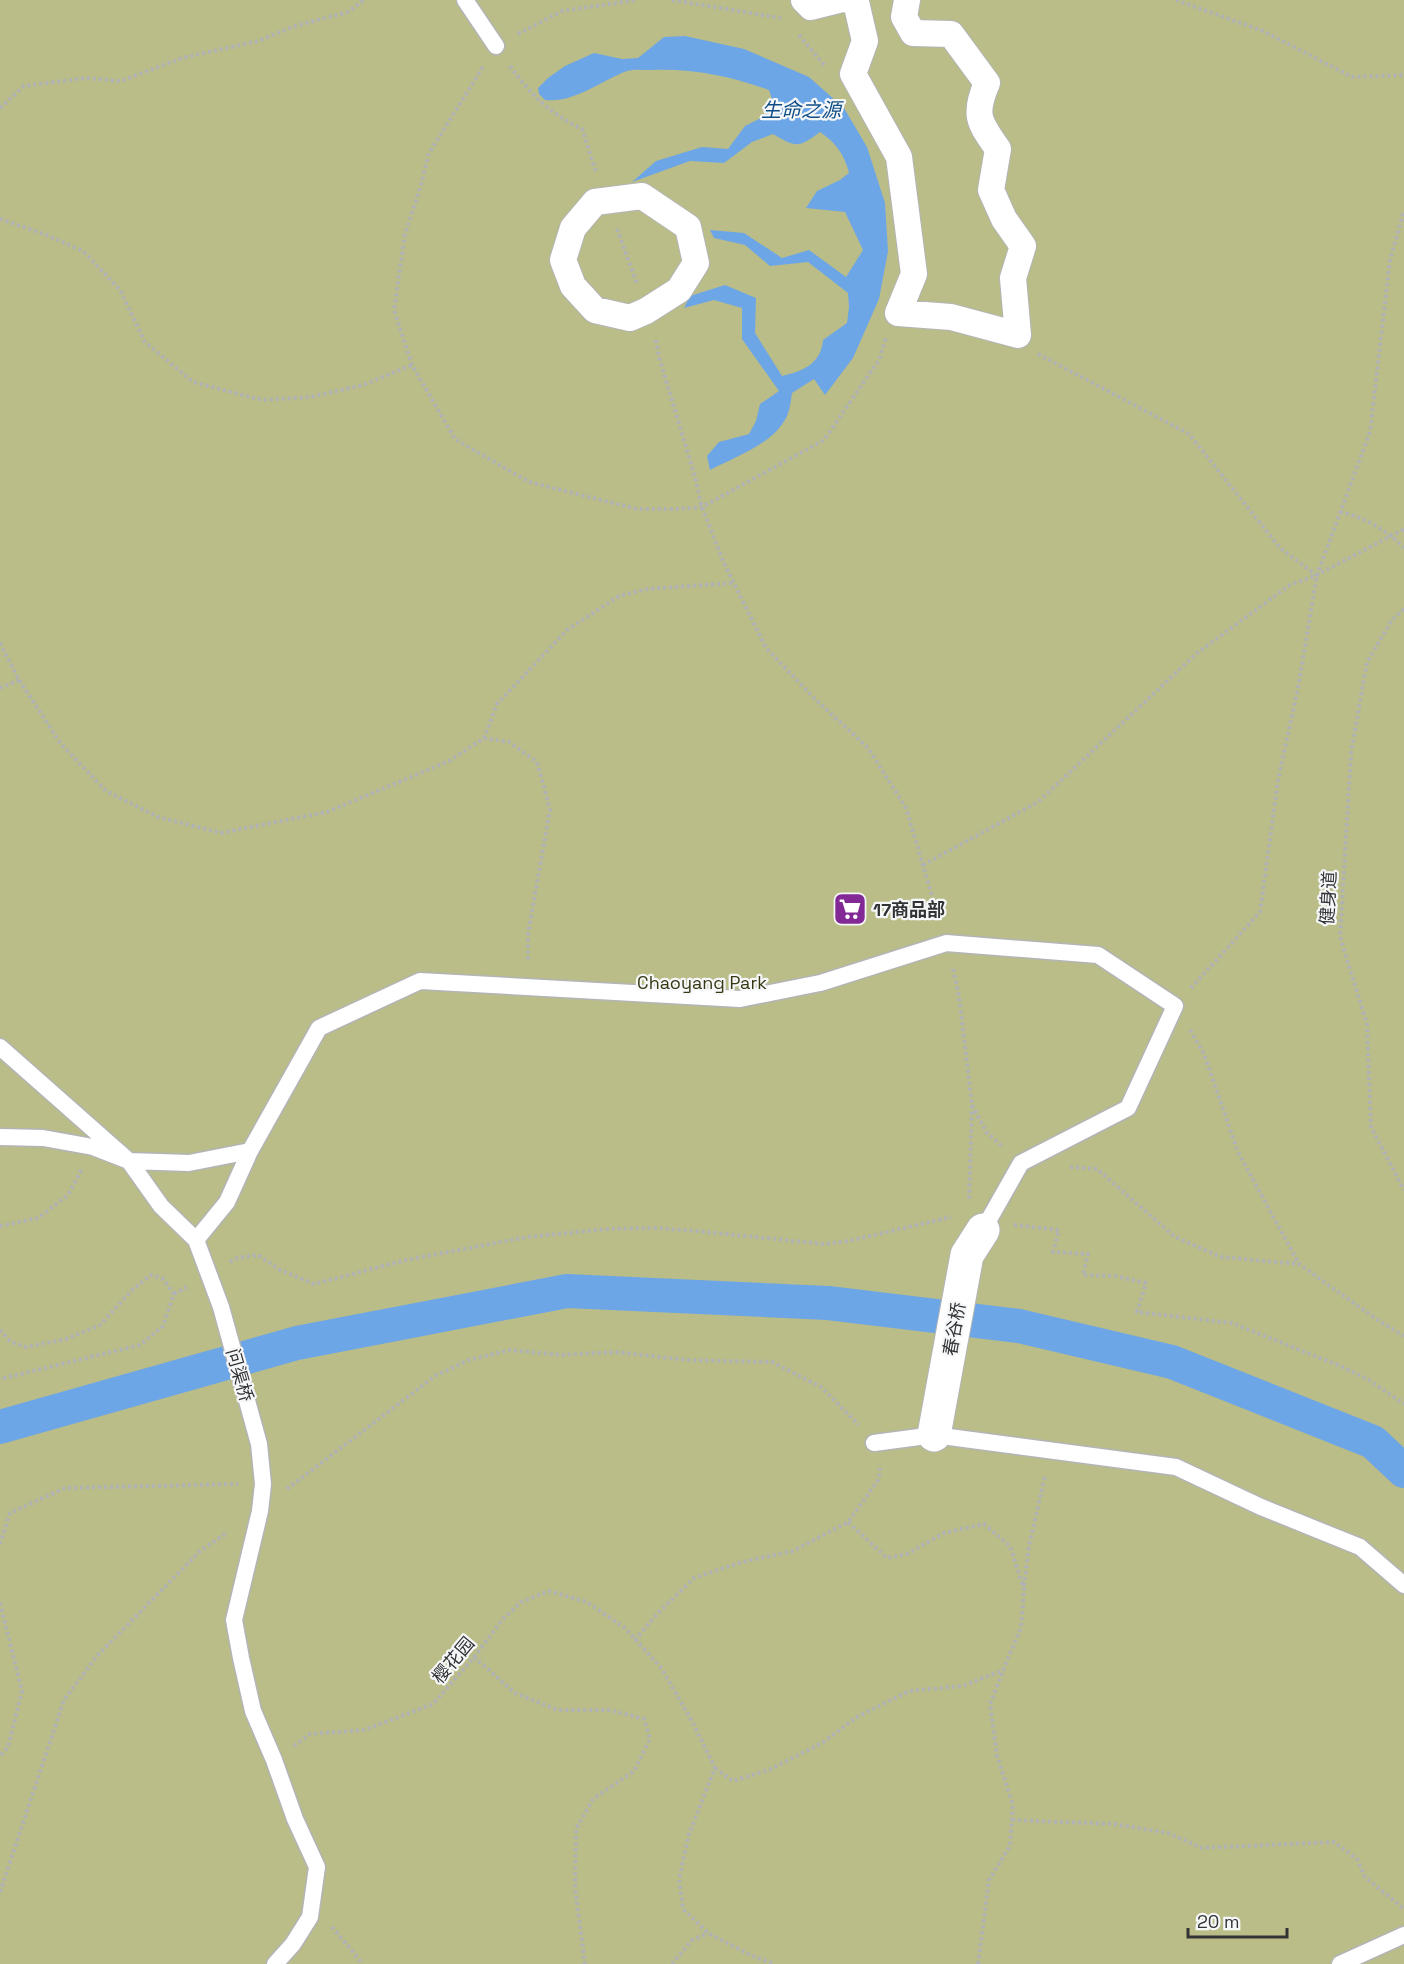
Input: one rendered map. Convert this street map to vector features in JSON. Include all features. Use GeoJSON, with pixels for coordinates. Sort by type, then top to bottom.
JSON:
{"type":"FeatureCollection","features":[{"type":"Feature","properties":{"kind":"street"},"geometry":{"type":"LineString","coordinates":[[804,0],[811,7],[839,0]]}},
{"type":"Feature","properties":{"kind":"street"},"geometry":{"type":"LineString","coordinates":[[848,0],[856,2],[865,41],[853,74],[899,157],[914,274],[898,314],[951,317],[1018,334],[1013,278],[1023,246],[1004,219],[991,190],[998,149],[982,126],[979,102],[987,84],[951,34],[913,33],[904,17],[907,0]]}},
{"type":"Feature","properties":{"kind":"street"},"geometry":{"type":"LineString","coordinates":[[642,196],[688,227],[696,263],[679,290],[630,318],[595,310],[573,286],[563,260],[573,228],[595,202],[606,199],[642,196]]}},
{"type":"Feature","properties":{"kind":"street","name":"春谷桥"},"geometry":{"type":"LineString","coordinates":[[934,1435],[976,1231]]}},
{"type":"Feature","properties":{"kind":"lane"},"geometry":{"type":"LineString","coordinates":[[465,0],[496,45]]}},
{"type":"Feature","properties":{"kind":"lane"},"geometry":{"type":"LineString","coordinates":[[0,1047],[129,1161],[161,1206],[196,1240],[228,1202],[250,1152],[319,1028],[420,981],[740,999],[820,983],[946,943],[1098,955],[1175,1005],[1128,1108],[1021,1163],[976,1231]]}},
{"type":"Feature","properties":{"kind":"lane"},"geometry":{"type":"LineString","coordinates":[[0,1137],[43,1138],[93,1147],[129,1161],[189,1162],[250,1152]]}},
{"type":"Feature","properties":{"kind":"lane","name":"问渠桥"},"geometry":{"type":"LineString","coordinates":[[196,1240],[207,1275],[221,1307],[259,1444],[263,1484],[260,1511],[234,1620],[253,1711],[274,1760],[294,1819],[317,1867],[310,1917]]}},
{"type":"Feature","properties":{"kind":"lane"},"geometry":{"type":"LineString","coordinates":[[874,1443],[934,1435],[1176,1467],[1261,1507],[1360,1547],[1404,1585]]}},
{"type":"Feature","properties":{"kind":"lane"},"geometry":{"type":"LineString","coordinates":[[275,1964],[293,1944],[310,1917]]}},
{"type":"Feature","properties":{"kind":"lane"},"geometry":{"type":"LineString","coordinates":[[1340,1964],[1404,1935]]}},
{"type":"Feature","properties":{"kind":"path"},"geometry":{"type":"LineString","coordinates":[[0,108],[24,86],[86,78],[121,81],[182,58],[258,41],[295,26],[348,12],[364,0]]}},
{"type":"Feature","properties":{"kind":"path"},"geometry":{"type":"LineString","coordinates":[[637,0],[562,11],[496,45],[429,153],[405,234],[394,309],[412,365],[455,439],[529,482],[637,509],[702,507],[824,440],[879,360],[888,332]]}},
{"type":"Feature","properties":{"kind":"path"},"geometry":{"type":"LineString","coordinates":[[672,0],[785,19]]}},
{"type":"Feature","properties":{"kind":"path"},"geometry":{"type":"LineString","coordinates":[[1176,0],[1263,31],[1352,77],[1404,75]]}},
{"type":"Feature","properties":{"kind":"path"},"geometry":{"type":"LineString","coordinates":[[792,27],[827,68]]}},
{"type":"Feature","properties":{"kind":"path"},"geometry":{"type":"LineString","coordinates":[[525,88],[559,118],[582,129],[646,310],[693,466],[702,507],[733,583],[766,648],[814,698],[868,748],[906,808],[946,943],[959,996],[972,1105],[970,1194],[976,1231]]}},
{"type":"Feature","properties":{"kind":"path"},"geometry":{"type":"LineString","coordinates":[[1404,211],[1390,260],[1370,432],[1317,575],[1298,688],[1278,780],[1260,912],[1175,1005],[1204,1054],[1238,1152],[1299,1264],[1379,1322],[1404,1336]]}},
{"type":"Feature","properties":{"kind":"path"},"geometry":{"type":"LineString","coordinates":[[0,219],[45,234],[83,251],[120,290],[145,342],[193,382],[262,400],[310,397],[363,385],[412,365]]}},
{"type":"Feature","properties":{"kind":"path"},"geometry":{"type":"LineString","coordinates":[[1028,348],[1189,434],[1280,548],[1317,575]]}},
{"type":"Feature","properties":{"kind":"path"},"geometry":{"type":"LineString","coordinates":[[1340,512],[1356,515],[1392,536],[1404,548]]}},
{"type":"Feature","properties":{"kind":"path"},"geometry":{"type":"LineString","coordinates":[[923,865],[1038,802],[1197,653],[1290,585],[1317,575],[1404,530]]}},
{"type":"Feature","properties":{"kind":"path"},"geometry":{"type":"LineString","coordinates":[[0,643],[19,680],[61,744],[106,791],[158,817],[221,833],[327,812],[449,761],[484,738],[497,704],[567,630],[619,596],[647,589],[733,583]]}},
{"type":"Feature","properties":{"kind":"path","name":"健身道"},"geometry":{"type":"LineString","coordinates":[[1404,609],[1392,620],[1367,662],[1352,753],[1340,937],[1367,1024],[1371,1127],[1404,1190]]}},
{"type":"Feature","properties":{"kind":"path"},"geometry":{"type":"LineString","coordinates":[[0,688],[19,680]]}},
{"type":"Feature","properties":{"kind":"path"},"geometry":{"type":"LineString","coordinates":[[484,738],[509,742],[537,762],[550,809],[528,934],[528,988]]}},
{"type":"Feature","properties":{"kind":"path"},"geometry":{"type":"LineString","coordinates":[[972,1105],[987,1133],[1021,1163],[1097,1169],[1175,1237],[1221,1257],[1299,1264]]}},
{"type":"Feature","properties":{"kind":"path"},"geometry":{"type":"LineString","coordinates":[[0,1226],[38,1218],[68,1194],[93,1147]]}},
{"type":"Feature","properties":{"kind":"path"},"geometry":{"type":"LineString","coordinates":[[0,1379],[141,1345],[163,1326],[174,1294],[237,1258],[258,1255],[280,1270],[314,1284],[406,1260],[527,1237],[607,1229],[656,1228],[824,1244],[943,1218],[976,1231],[1059,1230],[1053,1252],[1088,1254],[1083,1275],[1115,1276],[1146,1283],[1137,1312],[1232,1323],[1340,1366],[1369,1380],[1404,1404]]}},
{"type":"Feature","properties":{"kind":"path"},"geometry":{"type":"LineString","coordinates":[[0,1330],[11,1342],[26,1347],[66,1339],[100,1325],[133,1289],[151,1275],[163,1280],[174,1294]]}},
{"type":"Feature","properties":{"kind":"path"},"geometry":{"type":"LineString","coordinates":[[0,1892],[64,1700],[97,1656],[200,1551],[260,1511],[435,1376],[469,1360],[510,1350],[561,1355],[615,1353],[687,1360],[772,1362],[821,1387],[852,1416],[874,1443],[881,1463],[879,1479],[848,1522],[793,1551],[742,1562],[693,1578],[635,1640]]}},
{"type":"Feature","properties":{"kind":"path"},"geometry":{"type":"LineString","coordinates":[[978,1964],[989,1880],[1010,1846],[1013,1804],[997,1756],[990,1704],[1021,1628],[1029,1546],[1053,1452]]}},
{"type":"Feature","properties":{"kind":"path"},"geometry":{"type":"LineString","coordinates":[[0,1544],[10,1512],[65,1488],[263,1484]]}},
{"type":"Feature","properties":{"kind":"path"},"geometry":{"type":"LineString","coordinates":[[848,1522],[887,1558],[907,1554],[944,1533],[984,1524],[1010,1546],[1024,1589]]}},
{"type":"Feature","properties":{"kind":"path","name":"樱花园"},"geometry":{"type":"LineString","coordinates":[[274,1760],[310,1734],[364,1730],[433,1704],[503,1619],[521,1602],[549,1591],[587,1602],[625,1628],[662,1669],[693,1723],[715,1768]]}},
{"type":"Feature","properties":{"kind":"path"},"geometry":{"type":"LineString","coordinates":[[0,1603],[22,1691],[8,1747],[0,1756]]}},
{"type":"Feature","properties":{"kind":"path"},"geometry":{"type":"LineString","coordinates":[[474,1656],[515,1693],[558,1710],[610,1710],[644,1719],[650,1739],[634,1771],[593,1799],[576,1829],[575,1888],[585,1964]]}},
{"type":"Feature","properties":{"kind":"path"},"geometry":{"type":"LineString","coordinates":[[774,1964],[750,1955],[708,1933],[683,1909],[679,1879],[690,1834],[715,1768],[733,1781],[771,1769],[822,1743],[857,1717],[909,1690],[963,1686],[1003,1670]]}},
{"type":"Feature","properties":{"kind":"path"},"geometry":{"type":"LineString","coordinates":[[1012,1820],[1114,1824],[1168,1833],[1202,1848],[1334,1842],[1357,1859],[1365,1877],[1404,1909]]}},
{"type":"Feature","properties":{"kind":"path"},"geometry":{"type":"LineString","coordinates":[[310,1917],[328,1922],[363,1964]]}},
{"type":"Feature","properties":{"kind":"path"},"geometry":{"type":"LineString","coordinates":[[672,1964],[693,1940],[708,1933]]}},
{"type":"Feature","properties":{"kind":"green space","name":"Chaoyang Park"},"geometry":{"type":"Polygon","coordinates":[[[0,0],[1404,0],[1404,1964],[0,1964],[0,0]]]}},
{"type":"Feature","properties":{"kind":"water","name":"生命之源"},"geometry":{"type":"Polygon","coordinates":[[[685,36],[744,49],[809,77],[844,108],[867,147],[885,203],[888,251],[879,299],[853,358],[825,395],[814,379],[792,393],[787,416],[773,434],[753,449],[710,470],[707,456],[719,442],[749,434],[756,421],[760,404],[779,391],[742,339],[742,308],[714,300],[684,308],[690,296],[725,285],[756,298],[755,333],[782,376],[804,369],[815,361],[822,348],[823,340],[847,323],[849,307],[848,293],[808,262],[770,266],[745,245],[714,238],[710,230],[744,233],[782,258],[809,250],[846,277],[863,250],[845,212],[806,208],[817,191],[849,173],[839,150],[820,132],[807,141],[797,144],[787,142],[773,134],[752,142],[724,163],[690,161],[632,182],[656,161],[702,147],[728,149],[745,126],[763,117],[773,102],[769,90],[711,74],[681,70],[638,70],[627,71],[567,98],[545,100],[539,94],[538,88],[548,78],[565,66],[594,53],[622,59],[638,58],[664,37],[685,36]]]}},
{"type":"Feature","properties":{"kind":"waterway"},"geometry":{"type":"LineString","coordinates":[[0,1427],[297,1343],[567,1291],[828,1303],[1019,1326],[1172,1362],[1373,1442],[1404,1471]]}},
{"type":"Feature","properties":{"kind":"place","name":"17商品部"},"geometry":{"type":"Point","coordinates":[850,909]}}]}
